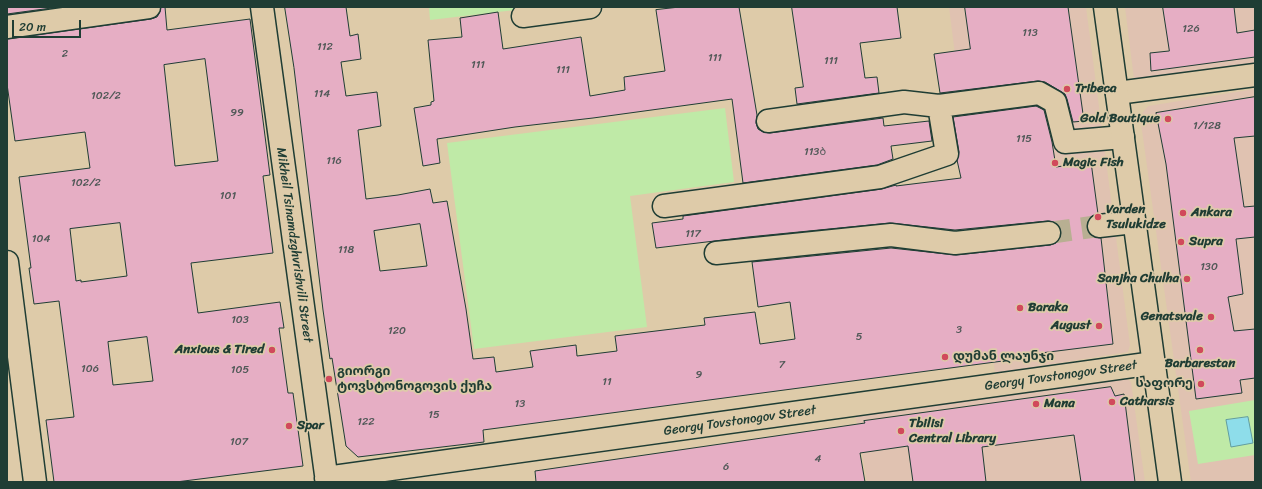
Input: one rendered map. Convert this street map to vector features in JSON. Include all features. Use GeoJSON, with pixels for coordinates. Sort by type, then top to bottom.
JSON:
{"type":"FeatureCollection","features":[{"type":"Feature","properties":{"kind":"street"},"geometry":{"type":"LineString","coordinates":[[7,27],[150,7]]}},
{"type":"Feature","properties":{"kind":"street","name":"Mikheil Tsinamdzghvrishvili Street"},"geometry":{"type":"LineString","coordinates":[[262,7],[327,480]]}},
{"type":"Feature","properties":{"kind":"street"},"geometry":{"type":"LineString","coordinates":[[523,16],[590,7]]}},
{"type":"Feature","properties":{"kind":"street"},"geometry":{"type":"LineString","coordinates":[[1105,7],[1170,482]]}},
{"type":"Feature","properties":{"kind":"street"},"geometry":{"type":"LineString","coordinates":[[1116,93],[1255,75]]}},
{"type":"Feature","properties":{"kind":"street"},"geometry":{"type":"LineString","coordinates":[[768,121],[904,102],[939,106],[1040,93],[1055,102],[1065,142],[1123,137]]}},
{"type":"Feature","properties":{"kind":"street"},"geometry":{"type":"LineString","coordinates":[[664,206],[880,177],[947,154],[939,106]]}},
{"type":"Feature","properties":{"kind":"street"},"geometry":{"type":"LineString","coordinates":[[1100,226],[1134,222]]}},
{"type":"Feature","properties":{"kind":"street"},"geometry":{"type":"LineString","coordinates":[[716,253],[892,235],[955,242],[1049,233]]}},
{"type":"Feature","properties":{"kind":"street"},"geometry":{"type":"LineString","coordinates":[[7,262],[35,482]]}},
{"type":"Feature","properties":{"kind":"street","name":"Georgy Tovstonogov Street"},"geometry":{"type":"LineString","coordinates":[[327,480],[1154,363]]}},
{"type":"Feature","properties":{"kind":"shaded area"},"geometry":{"type":"Polygon","coordinates":[[[949,7],[1086,7],[1130,345],[1128,352],[995,373],[949,7]]]}},
{"type":"Feature","properties":{"kind":"shaded area"},"geometry":{"type":"Polygon","coordinates":[[[1125,7],[1255,7],[1255,67],[1140,83],[1134,79],[1125,7]]]}},
{"type":"Feature","properties":{"kind":"shaded area"},"geometry":{"type":"Polygon","coordinates":[[[1255,89],[1255,482],[1191,482],[1140,116],[1148,106],[1255,89]]]}},
{"type":"Feature","properties":{"kind":"shaded area"},"geometry":{"type":"Polygon","coordinates":[[[1123,375],[1131,382],[1145,482],[867,482],[855,413],[1123,375]]]}},
{"type":"Feature","properties":{"kind":"green space"},"geometry":{"type":"Polygon","coordinates":[[[429,7],[540,7],[430,20],[429,7]]]}},
{"type":"Feature","properties":{"kind":"green space"},"geometry":{"type":"Polygon","coordinates":[[[725,108],[734,182],[630,196],[647,327],[474,349],[447,143],[725,108]]]}},
{"type":"Feature","properties":{"kind":"green space"},"geometry":{"type":"Polygon","coordinates":[[[1255,400],[1255,455],[1198,464],[1189,411],[1255,400]]]}},
{"type":"Feature","properties":{"kind":"water"},"geometry":{"type":"Polygon","coordinates":[[[1248,417],[1253,443],[1231,447],[1226,420],[1248,417]]]}},
{"type":"Feature","properties":{"kind":"building"},"geometry":{"type":"Polygon","coordinates":[[[7,7],[59,7],[7,14],[7,7]]]}},
{"type":"Feature","properties":{"kind":"building"},"geometry":{"type":"Polygon","coordinates":[[[161,7],[165,7],[167,30],[250,19],[270,175],[263,176],[273,253],[191,263],[198,313],[280,302],[284,328],[279,328],[288,393],[293,393],[303,466],[176,482],[54,482],[46,420],[74,417],[59,301],[34,304],[29,268],[31,268],[19,177],[90,168],[85,132],[15,141],[7,84],[7,39],[151,19],[157,17],[161,7]],[[205,59],[164,65],[175,166],[218,161],[205,59]],[[120,223],[70,229],[76,281],[81,280],[81,282],[127,276],[120,223]],[[147,337],[108,342],[113,385],[153,381],[147,337]]]}},
{"type":"Feature","properties":{"kind":"building"},"geometry":{"type":"Polygon","coordinates":[[[285,7],[346,7],[350,36],[358,34],[361,59],[341,62],[346,96],[377,92],[381,126],[358,130],[366,199],[430,189],[433,203],[447,201],[466,309],[473,359],[494,357],[496,372],[533,367],[530,351],[576,345],[577,356],[617,351],[615,336],[705,325],[704,318],[755,312],[760,344],[795,339],[790,302],[758,307],[752,262],[891,248],[956,255],[1050,245],[1056,243],[1061,238],[1061,231],[1059,226],[1054,222],[1048,221],[955,230],[890,223],[656,248],[652,223],[683,219],[683,216],[882,189],[896,185],[961,178],[957,160],[959,152],[953,117],[1036,106],[1044,110],[1052,142],[1056,167],[1091,162],[1098,214],[1092,216],[1088,221],[1087,228],[1089,233],[1094,237],[1101,238],[1113,344],[1033,354],[1033,357],[483,430],[484,442],[358,457],[346,446],[332,358],[330,359],[285,7]],[[420,224],[374,231],[380,271],[427,266],[420,224]]]}},
{"type":"Feature","properties":{"kind":"building"},"geometry":{"type":"Polygon","coordinates":[[[680,7],[739,7],[757,115],[756,123],[758,129],[763,132],[770,133],[883,118],[884,126],[929,121],[932,141],[891,146],[893,159],[877,165],[743,183],[732,99],[515,127],[437,139],[440,163],[423,166],[414,108],[431,105],[431,102],[434,101],[428,40],[462,37],[460,18],[498,12],[503,49],[581,37],[590,96],[625,90],[624,77],[665,71],[656,10],[680,7]]]}},
{"type":"Feature","properties":{"kind":"building"},"geometry":{"type":"Polygon","coordinates":[[[792,7],[897,7],[901,38],[860,43],[865,78],[877,77],[879,93],[797,104],[795,88],[803,87],[792,7]]]}},
{"type":"Feature","properties":{"kind":"building"},"geometry":{"type":"Polygon","coordinates":[[[965,7],[1068,7],[1084,121],[1073,122],[1065,94],[1045,82],[1038,81],[940,93],[934,54],[970,49],[965,7]]]}},
{"type":"Feature","properties":{"kind":"building"},"geometry":{"type":"Polygon","coordinates":[[[1163,7],[1234,7],[1237,33],[1255,30],[1255,57],[1151,71],[1150,53],[1169,51],[1163,7]]]}},
{"type":"Feature","properties":{"kind":"building"},"geometry":{"type":"Polygon","coordinates":[[[1255,97],[1255,136],[1234,138],[1244,207],[1255,206],[1255,237],[1236,239],[1243,294],[1228,297],[1234,331],[1255,329],[1255,378],[1240,380],[1242,393],[1196,399],[1166,164],[1156,113],[1255,97]]]}},
{"type":"Feature","properties":{"kind":"building"},"geometry":{"type":"Polygon","coordinates":[[[1111,387],[1115,396],[1124,394],[1135,482],[1081,482],[1074,435],[982,447],[986,482],[913,482],[908,446],[860,453],[865,482],[536,482],[535,471],[865,423],[864,421],[1111,387]]]}},
{"type":"Feature","properties":{"kind":"tunnel"},"geometry":{"type":"LineString","coordinates":[[1049,233],[1099,226]]}},
{"type":"Feature","properties":{"kind":"place","name":"Tribeca"},"geometry":{"type":"Point","coordinates":[1067,89]}},
{"type":"Feature","properties":{"kind":"place","name":"Gold Boutique"},"geometry":{"type":"Point","coordinates":[1168,119]}},
{"type":"Feature","properties":{"kind":"place","name":"Magic Fish"},"geometry":{"type":"Point","coordinates":[1055,163]}},
{"type":"Feature","properties":{"kind":"place","name":"Ankara"},"geometry":{"type":"Point","coordinates":[1183,213]}},
{"type":"Feature","properties":{"kind":"place","name":"Varden Tsulukidze"},"geometry":{"type":"Point","coordinates":[1098,217]}},
{"type":"Feature","properties":{"kind":"place","name":"Supra"},"geometry":{"type":"Point","coordinates":[1181,242]}},
{"type":"Feature","properties":{"kind":"place","name":"Sanjha Chulha"},"geometry":{"type":"Point","coordinates":[1187,279]}},
{"type":"Feature","properties":{"kind":"place","name":"Baraka"},"geometry":{"type":"Point","coordinates":[1020,308]}},
{"type":"Feature","properties":{"kind":"place","name":"Genatsvale"},"geometry":{"type":"Point","coordinates":[1211,317]}},
{"type":"Feature","properties":{"kind":"place","name":"August"},"geometry":{"type":"Point","coordinates":[1099,326]}},
{"type":"Feature","properties":{"kind":"place","name":"Anxious & Tired"},"geometry":{"type":"Point","coordinates":[272,350]}},
{"type":"Feature","properties":{"kind":"place","name":"Barbarestan"},"geometry":{"type":"Point","coordinates":[1200,350]}},
{"type":"Feature","properties":{"kind":"place","name":"დუმან ლაუნჯი"},"geometry":{"type":"Point","coordinates":[945,357]}},
{"type":"Feature","properties":{"kind":"place","name":"გიორგი ტოვსტონოგოვის ქუჩა"},"geometry":{"type":"Point","coordinates":[329,379]}},
{"type":"Feature","properties":{"kind":"place","name":"საფორე"},"geometry":{"type":"Point","coordinates":[1201,384]}},
{"type":"Feature","properties":{"kind":"place","name":"Catharsis"},"geometry":{"type":"Point","coordinates":[1112,402]}},
{"type":"Feature","properties":{"kind":"place","name":"Mana"},"geometry":{"type":"Point","coordinates":[1036,404]}},
{"type":"Feature","properties":{"kind":"place","name":"Spar"},"geometry":{"type":"Point","coordinates":[289,426]}},
{"type":"Feature","properties":{"kind":"place","name":"Tbilisi Central Library"},"geometry":{"type":"Point","coordinates":[901,431]}}]}
